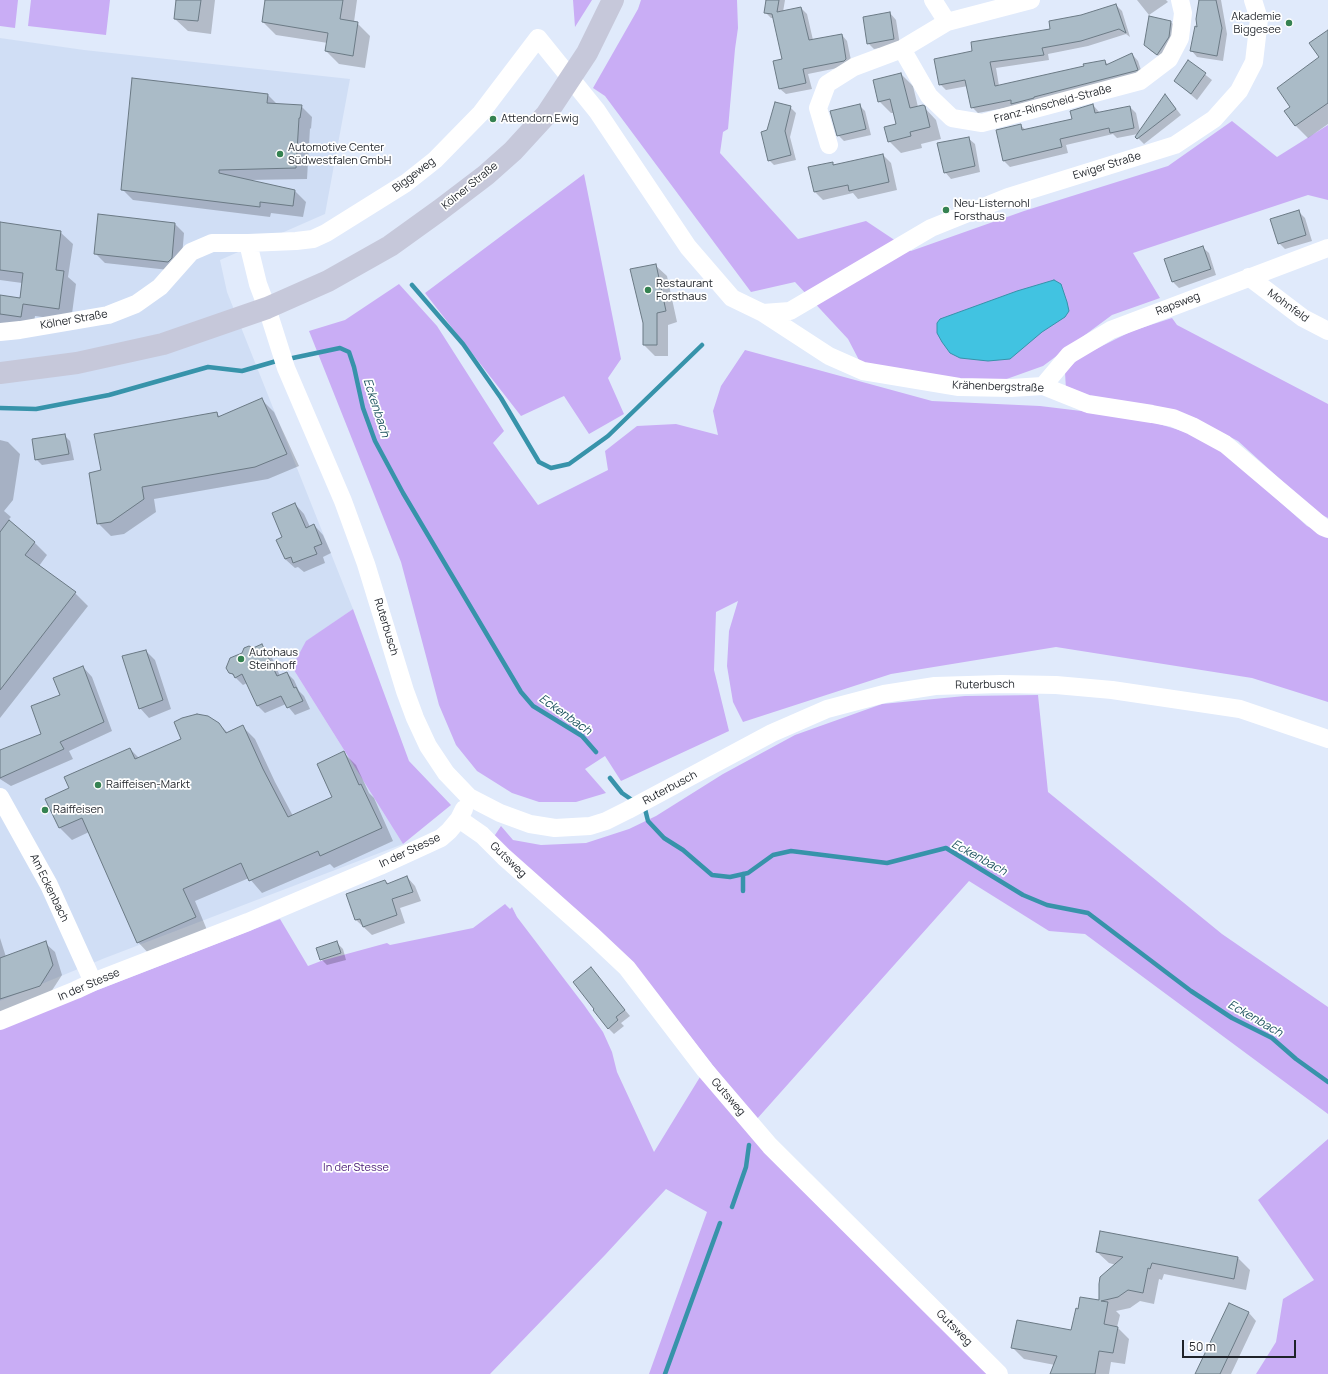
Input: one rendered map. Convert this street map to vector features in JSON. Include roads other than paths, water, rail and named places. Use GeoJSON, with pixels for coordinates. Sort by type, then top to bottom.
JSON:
{"type":"FeatureCollection","features":[{"type":"Feature","properties":{"kind":"main road","name":"Kölner Straße"},"geometry":{"type":"LineString","coordinates":[[0,373],[77,363],[163,344],[267,308],[328,281],[390,246],[486,175],[513,151],[546,115],[587,53],[613,0]]}},
{"type":"Feature","properties":{"kind":"street"},"geometry":{"type":"LineString","coordinates":[[933,0],[947,22]]}},
{"type":"Feature","properties":{"kind":"street"},"geometry":{"type":"LineString","coordinates":[[829,145],[818,108],[827,84],[854,67],[902,49],[947,22],[1031,0]]}},
{"type":"Feature","properties":{"kind":"street","name":"Franz-Rinscheid-Straße"},"geometry":{"type":"LineString","coordinates":[[902,49],[929,96],[952,118],[982,123],[1140,81],[1169,59],[1180,38],[1183,13],[1180,0]]}},
{"type":"Feature","properties":{"kind":"street","name":"Ewiger Straße"},"geometry":{"type":"LineString","coordinates":[[764,313],[790,311],[931,228],[1008,197],[1175,145],[1214,119],[1239,91],[1254,62],[1259,19],[1253,0]]}},
{"type":"Feature","properties":{"kind":"street","name":"Biggeweg"},"geometry":{"type":"LineString","coordinates":[[248,243],[313,239],[326,233],[406,183],[435,160],[481,113],[538,38]]}},
{"type":"Feature","properties":{"kind":"street","name":"Krähenbergstraße"},"geometry":{"type":"LineString","coordinates":[[538,38],[596,111],[688,247],[732,298],[764,313],[829,356],[863,371],[959,387],[1011,388],[1043,386],[1088,404],[1173,418],[1226,444],[1323,527],[1328,529]]}},
{"type":"Feature","properties":{"kind":"street","name":"Kölner Straße"},"geometry":{"type":"LineString","coordinates":[[0,332],[108,316],[136,304],[160,287],[191,252],[212,243],[248,243]]}},
{"type":"Feature","properties":{"kind":"street"},"geometry":{"type":"LineString","coordinates":[[248,243],[258,284],[267,308]]}},
{"type":"Feature","properties":{"kind":"street","name":"Rapsweg"},"geometry":{"type":"LineString","coordinates":[[1043,386],[1069,355],[1111,330],[1328,248]]}},
{"type":"Feature","properties":{"kind":"street","name":"Mohnfeld"},"geometry":{"type":"LineString","coordinates":[[1249,277],[1303,318],[1328,331]]}},
{"type":"Feature","properties":{"kind":"street","name":"Ruterbusch"},"geometry":{"type":"LineString","coordinates":[[267,308],[284,360],[343,501],[366,564],[405,691],[415,718],[428,746],[446,773],[469,797],[500,813],[530,824],[555,828],[590,826],[606,821],[772,733],[826,709],[884,694],[935,686],[1001,684],[1056,685],[1112,690],[1240,709],[1328,739]]}},
{"type":"Feature","properties":{"kind":"street","name":"Am Eckenbach"},"geometry":{"type":"LineString","coordinates":[[0,797],[49,885],[93,982]]}},
{"type":"Feature","properties":{"kind":"street","name":"In der Stesse"},"geometry":{"type":"LineString","coordinates":[[0,1021],[93,982],[248,922],[380,866],[441,838],[459,819],[469,797]]}},
{"type":"Feature","properties":{"kind":"street","name":"Gutsweg"},"geometry":{"type":"LineString","coordinates":[[459,819],[482,835],[509,862],[627,968],[705,1070],[770,1146],[1000,1374]]}},
{"type":"Feature","properties":{"kind":"water"},"geometry":{"type":"Polygon","coordinates":[[[1054,280],[1061,284],[1069,311],[1065,317],[1042,332],[1010,359],[988,361],[960,358],[950,353],[937,333],[937,323],[940,319],[1017,291],[1054,280]]]}},
{"type":"Feature","properties":{"kind":"waterway"},"geometry":{"type":"LineString","coordinates":[[412,285],[463,344],[501,398],[539,462],[551,468],[569,464],[608,436],[702,345]]}},
{"type":"Feature","properties":{"kind":"waterway","name":"Eckenbach"},"geometry":{"type":"LineString","coordinates":[[288,359],[340,348],[349,352],[354,367],[363,408],[375,441],[403,493],[521,692],[533,706],[582,736],[596,752]]}},
{"type":"Feature","properties":{"kind":"waterway","name":"Eckenbach"},"geometry":{"type":"LineString","coordinates":[[0,408],[36,409],[109,395],[208,367],[242,371],[280,360]]}},
{"type":"Feature","properties":{"kind":"waterway","name":"Eckenbach"},"geometry":{"type":"LineString","coordinates":[[610,778],[622,793],[635,802]]}},
{"type":"Feature","properties":{"kind":"waterway","name":"Eckenbach"},"geometry":{"type":"LineString","coordinates":[[643,807],[645,809],[648,821],[664,838],[683,850],[712,875],[730,877],[748,873],[773,855],[791,851],[887,863],[946,848],[1023,895],[1047,905],[1088,913],[1191,991],[1232,1018],[1272,1038],[1296,1059],[1328,1082]]}},
{"type":"Feature","properties":{"kind":"waterway"},"geometry":{"type":"LineString","coordinates":[[743,874],[743,891]]}},
{"type":"Feature","properties":{"kind":"waterway"},"geometry":{"type":"LineString","coordinates":[[732,1207],[746,1167],[749,1145]]}},
{"type":"Feature","properties":{"kind":"waterway"},"geometry":{"type":"LineString","coordinates":[[665,1374],[720,1223]]}},
{"type":"Feature","properties":{"kind":"place","name":"Akademie Biggesee"},"geometry":{"type":"Point","coordinates":[1289,23]}},
{"type":"Feature","properties":{"kind":"place","name":"Attendorn Ewig"},"geometry":{"type":"Point","coordinates":[493,119]}},
{"type":"Feature","properties":{"kind":"place","name":"Automotive Center Südwestfalen GmbH"},"geometry":{"type":"Point","coordinates":[280,154]}},
{"type":"Feature","properties":{"kind":"place","name":"Neu-Listernohl Forsthaus"},"geometry":{"type":"Point","coordinates":[946,210]}},
{"type":"Feature","properties":{"kind":"place","name":"Restaurant Forsthaus"},"geometry":{"type":"Point","coordinates":[648,290]}},
{"type":"Feature","properties":{"kind":"place","name":"Autohaus Steinhoff"},"geometry":{"type":"Point","coordinates":[241,659]}},
{"type":"Feature","properties":{"kind":"place","name":"Raiffeisen-Markt"},"geometry":{"type":"Point","coordinates":[98,785]}},
{"type":"Feature","properties":{"kind":"place","name":"Raiffeisen"},"geometry":{"type":"Point","coordinates":[45,810]}}]}
